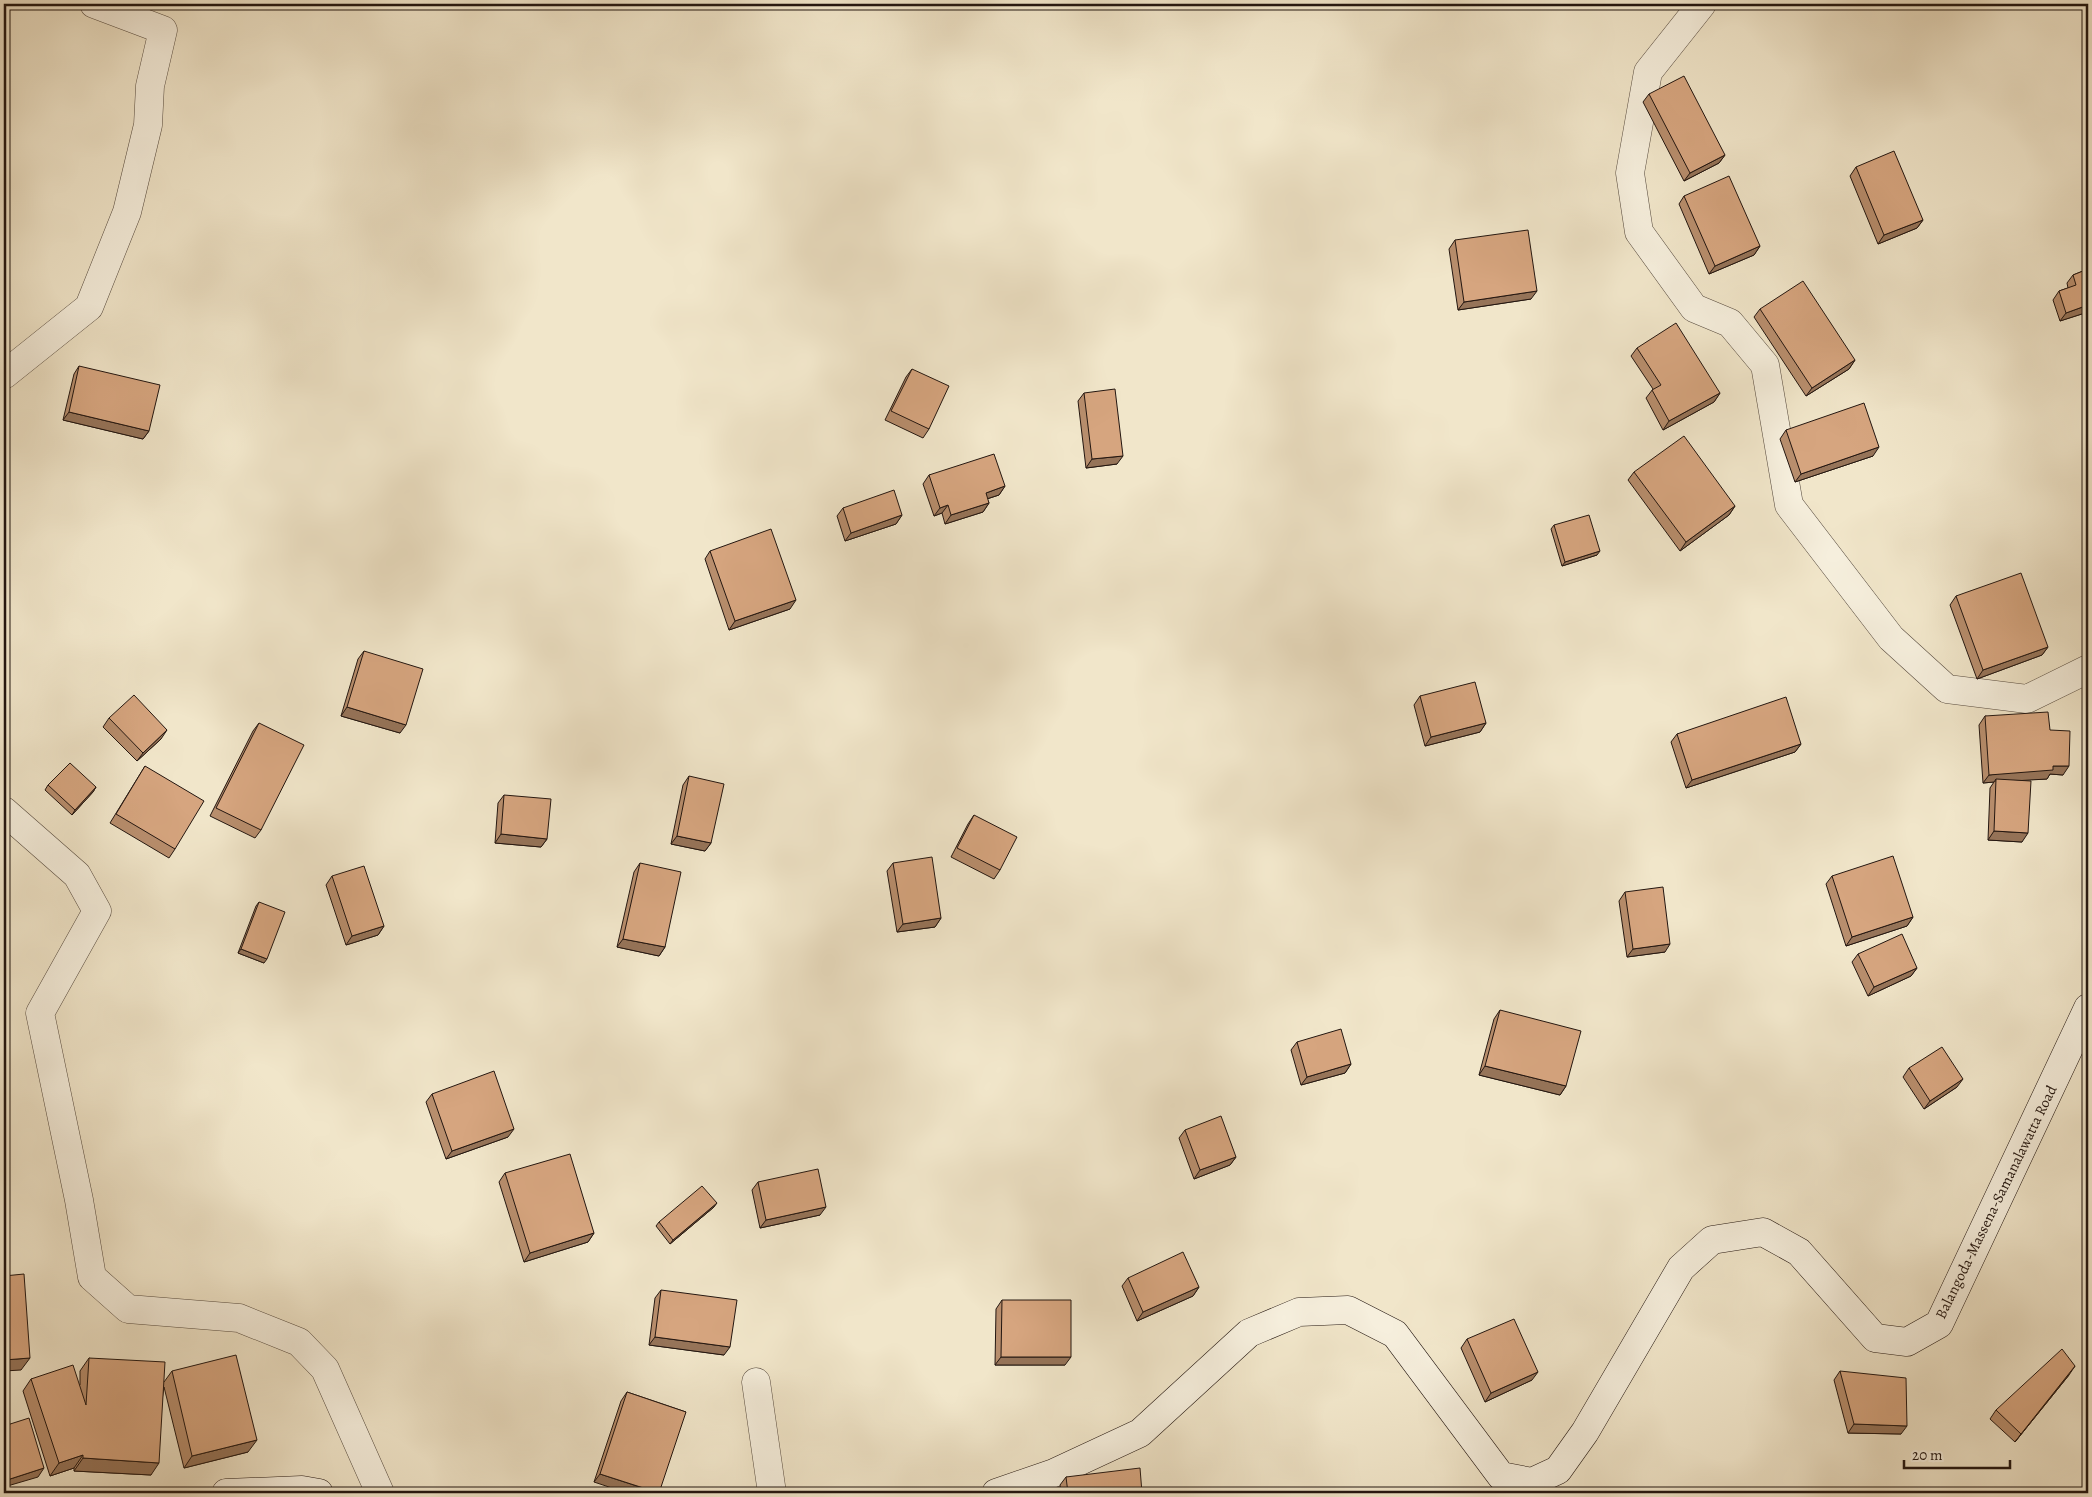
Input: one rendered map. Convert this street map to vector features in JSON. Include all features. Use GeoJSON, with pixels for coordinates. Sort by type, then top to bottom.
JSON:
{"type":"FeatureCollection","features":[{"type":"Feature","properties":{"kind":"street"},"geometry":{"type":"LineString","coordinates":[[4,375],[89,307],[127,212],[148,125],[150,86],[163,30],[94,4]]}},
{"type":"Feature","properties":{"kind":"street"},"geometry":{"type":"LineString","coordinates":[[1702,4],[1648,72],[1630,173],[1640,232],[1694,308],[1730,323],[1765,365],[1789,505],[1891,638],[1947,689],[2026,699],[2088,669]]}},
{"type":"Feature","properties":{"kind":"street"},"geometry":{"type":"LineString","coordinates":[[4,811],[77,875],[97,911],[40,1013],[79,1200],[92,1277],[128,1309],[239,1318],[299,1342],[324,1369],[380,1493]]}},
{"type":"Feature","properties":{"kind":"street","name":"Balangoda-Massena-Samanalawatta Road"},"geometry":{"type":"LineString","coordinates":[[996,1493],[1054,1473],[1140,1433],[1250,1333],[1300,1312],[1348,1310],[1395,1334],[1501,1476],[1532,1482],[1558,1470],[1585,1432],[1681,1268],[1712,1240],[1764,1232],[1799,1252],[1875,1338],[1907,1342],[1939,1324],[2088,1008]]}},
{"type":"Feature","properties":{"kind":"street"},"geometry":{"type":"LineString","coordinates":[[756,1382],[772,1493]]}},
{"type":"Feature","properties":{"kind":"street"},"geometry":{"type":"LineString","coordinates":[[226,1493],[302,1490],[319,1493]]}},
{"type":"Feature","properties":{"kind":"building"},"geometry":{"type":"Polygon","coordinates":[[[1684,76],[1725,155],[1690,173],[1649,94],[1684,76]]]}},
{"type":"Feature","properties":{"kind":"building"},"geometry":{"type":"Polygon","coordinates":[[[1894,151],[1923,220],[1884,235],[1856,167],[1894,151]]]}},
{"type":"Feature","properties":{"kind":"building"},"geometry":{"type":"Polygon","coordinates":[[[1729,176],[1760,246],[1715,266],[1684,196],[1729,176]]]}},
{"type":"Feature","properties":{"kind":"building"},"geometry":{"type":"Polygon","coordinates":[[[1528,230],[1537,291],[1464,302],[1455,240],[1528,230]]]}},
{"type":"Feature","properties":{"kind":"building"},"geometry":{"type":"Polygon","coordinates":[[[2088,269],[2088,305],[2066,313],[2059,291],[2076,285],[2073,275],[2088,269]]]}},
{"type":"Feature","properties":{"kind":"building"},"geometry":{"type":"Polygon","coordinates":[[[1803,281],[1855,360],[1812,388],[1760,309],[1803,281]]]}},
{"type":"Feature","properties":{"kind":"building"},"geometry":{"type":"Polygon","coordinates":[[[1676,323],[1720,393],[1669,421],[1652,390],[1661,385],[1637,348],[1676,323]]]}},
{"type":"Feature","properties":{"kind":"building"},"geometry":{"type":"Polygon","coordinates":[[[79,366],[160,385],[149,431],[69,412],[79,366]]]}},
{"type":"Feature","properties":{"kind":"building"},"geometry":{"type":"Polygon","coordinates":[[[912,369],[949,386],[929,429],[891,411],[912,369]]]}},
{"type":"Feature","properties":{"kind":"building"},"geometry":{"type":"Polygon","coordinates":[[[1115,389],[1123,456],[1092,459],[1084,393],[1115,389]]]}},
{"type":"Feature","properties":{"kind":"building"},"geometry":{"type":"Polygon","coordinates":[[[1864,403],[1879,447],[1801,474],[1786,430],[1864,403]]]}},
{"type":"Feature","properties":{"kind":"building"},"geometry":{"type":"Polygon","coordinates":[[[1684,436],[1735,506],[1686,542],[1634,472],[1684,436]]]}},
{"type":"Feature","properties":{"kind":"building"},"geometry":{"type":"Polygon","coordinates":[[[994,454],[1005,486],[986,493],[989,503],[951,515],[948,505],[940,508],[929,475],[994,454]]]}},
{"type":"Feature","properties":{"kind":"building"},"geometry":{"type":"Polygon","coordinates":[[[894,490],[902,515],[851,533],[843,508],[894,490]]]}},
{"type":"Feature","properties":{"kind":"building"},"geometry":{"type":"Polygon","coordinates":[[[1589,515],[1600,551],[1565,562],[1554,525],[1589,515]]]}},
{"type":"Feature","properties":{"kind":"building"},"geometry":{"type":"Polygon","coordinates":[[[771,529],[796,600],[735,621],[710,551],[771,529]]]}},
{"type":"Feature","properties":{"kind":"building"},"geometry":{"type":"Polygon","coordinates":[[[2021,573],[2048,647],[1983,670],[1956,596],[2021,573]]]}},
{"type":"Feature","properties":{"kind":"building"},"geometry":{"type":"Polygon","coordinates":[[[364,651],[423,669],[406,725],[347,707],[364,651]]]}},
{"type":"Feature","properties":{"kind":"building"},"geometry":{"type":"Polygon","coordinates":[[[1475,682],[1486,723],[1431,737],[1420,696],[1475,682]]]}},
{"type":"Feature","properties":{"kind":"building"},"geometry":{"type":"Polygon","coordinates":[[[134,695],[167,730],[143,753],[109,718],[134,695]]]}},
{"type":"Feature","properties":{"kind":"building"},"geometry":{"type":"Polygon","coordinates":[[[1786,697],[1801,744],[1692,780],[1677,734],[1786,697]]]}},
{"type":"Feature","properties":{"kind":"building"},"geometry":{"type":"Polygon","coordinates":[[[2048,712],[2050,730],[2070,731],[2069,766],[2053,766],[2053,770],[1989,775],[1985,716],[2048,712]]]}},
{"type":"Feature","properties":{"kind":"building"},"geometry":{"type":"Polygon","coordinates":[[[259,723],[304,745],[261,830],[216,808],[259,723]]]}},
{"type":"Feature","properties":{"kind":"building"},"geometry":{"type":"Polygon","coordinates":[[[70,763],[96,787],[75,810],[48,785],[70,763]]]}},
{"type":"Feature","properties":{"kind":"building"},"geometry":{"type":"Polygon","coordinates":[[[145,766],[204,801],[175,849],[116,814],[145,766]]]}},
{"type":"Feature","properties":{"kind":"building"},"geometry":{"type":"Polygon","coordinates":[[[689,776],[724,784],[711,843],[677,836],[689,776]]]}},
{"type":"Feature","properties":{"kind":"building"},"geometry":{"type":"Polygon","coordinates":[[[1996,779],[2031,781],[2028,833],[1994,831],[1996,779]]]}},
{"type":"Feature","properties":{"kind":"building"},"geometry":{"type":"Polygon","coordinates":[[[504,795],[551,799],[547,839],[501,834],[504,795]]]}},
{"type":"Feature","properties":{"kind":"building"},"geometry":{"type":"Polygon","coordinates":[[[974,815],[1017,837],[1000,870],[957,848],[974,815]]]}},
{"type":"Feature","properties":{"kind":"building"},"geometry":{"type":"Polygon","coordinates":[[[1893,856],[1913,917],[1852,937],[1832,876],[1893,856]]]}},
{"type":"Feature","properties":{"kind":"building"},"geometry":{"type":"Polygon","coordinates":[[[932,857],[941,918],[903,924],[893,863],[932,857]]]}},
{"type":"Feature","properties":{"kind":"building"},"geometry":{"type":"Polygon","coordinates":[[[640,863],[681,872],[665,947],[623,939],[640,863]]]}},
{"type":"Feature","properties":{"kind":"building"},"geometry":{"type":"Polygon","coordinates":[[[364,866],[384,926],[352,936],[332,876],[364,866]]]}},
{"type":"Feature","properties":{"kind":"building"},"geometry":{"type":"Polygon","coordinates":[[[1663,887],[1670,944],[1633,949],[1625,892],[1663,887]]]}},
{"type":"Feature","properties":{"kind":"building"},"geometry":{"type":"Polygon","coordinates":[[[259,902],[285,912],[267,959],[241,949],[259,902]]]}},
{"type":"Feature","properties":{"kind":"building"},"geometry":{"type":"Polygon","coordinates":[[[1902,934],[1917,968],[1874,987],[1858,954],[1902,934]]]}},
{"type":"Feature","properties":{"kind":"building"},"geometry":{"type":"Polygon","coordinates":[[[1500,1010],[1581,1031],[1566,1086],[1485,1066],[1500,1010]]]}},
{"type":"Feature","properties":{"kind":"building"},"geometry":{"type":"Polygon","coordinates":[[[1341,1029],[1351,1064],[1307,1077],[1297,1042],[1341,1029]]]}},
{"type":"Feature","properties":{"kind":"building"},"geometry":{"type":"Polygon","coordinates":[[[1942,1047],[1963,1079],[1930,1101],[1909,1068],[1942,1047]]]}},
{"type":"Feature","properties":{"kind":"building"},"geometry":{"type":"Polygon","coordinates":[[[494,1071],[514,1129],[452,1151],[432,1094],[494,1071]]]}},
{"type":"Feature","properties":{"kind":"building"},"geometry":{"type":"Polygon","coordinates":[[[1221,1116],[1236,1157],[1200,1170],[1185,1130],[1221,1116]]]}},
{"type":"Feature","properties":{"kind":"building"},"geometry":{"type":"Polygon","coordinates":[[[570,1154],[594,1233],[530,1253],[505,1173],[570,1154]]]}},
{"type":"Feature","properties":{"kind":"building"},"geometry":{"type":"Polygon","coordinates":[[[818,1169],[826,1207],[766,1220],[758,1182],[818,1169]]]}},
{"type":"Feature","properties":{"kind":"building"},"geometry":{"type":"Polygon","coordinates":[[[702,1186],[717,1203],[673,1240],[659,1222],[702,1186]]]}},
{"type":"Feature","properties":{"kind":"building"},"geometry":{"type":"Polygon","coordinates":[[[1183,1252],[1199,1287],[1143,1312],[1128,1278],[1183,1252]]]}},
{"type":"Feature","properties":{"kind":"building"},"geometry":{"type":"Polygon","coordinates":[[[24,1274],[30,1358],[4,1360],[4,1276],[24,1274]]]}},
{"type":"Feature","properties":{"kind":"building"},"geometry":{"type":"Polygon","coordinates":[[[661,1290],[737,1300],[730,1347],[655,1337],[661,1290]]]}},
{"type":"Feature","properties":{"kind":"building"},"geometry":{"type":"Polygon","coordinates":[[[1002,1300],[1071,1300],[1071,1357],[1001,1357],[1002,1300]]]}},
{"type":"Feature","properties":{"kind":"building"},"geometry":{"type":"Polygon","coordinates":[[[1514,1319],[1538,1372],[1491,1393],[1467,1339],[1514,1319]]]}},
{"type":"Feature","properties":{"kind":"building"},"geometry":{"type":"Polygon","coordinates":[[[2062,1349],[2075,1366],[2021,1434],[1996,1410],[2062,1349]]]}},
{"type":"Feature","properties":{"kind":"building"},"geometry":{"type":"Polygon","coordinates":[[[236,1355],[257,1440],[192,1456],[172,1371],[236,1355]]]}},
{"type":"Feature","properties":{"kind":"building"},"geometry":{"type":"Polygon","coordinates":[[[89,1358],[165,1362],[159,1463],[83,1458],[83,1455],[59,1463],[31,1379],[73,1365],[86,1405],[89,1358]]]}},
{"type":"Feature","properties":{"kind":"building"},"geometry":{"type":"Polygon","coordinates":[[[1840,1371],[1906,1378],[1907,1426],[1854,1424],[1840,1371]]]}},
{"type":"Feature","properties":{"kind":"building"},"geometry":{"type":"Polygon","coordinates":[[[627,1392],[686,1412],[659,1493],[600,1474],[627,1392]]]}},
{"type":"Feature","properties":{"kind":"building"},"geometry":{"type":"Polygon","coordinates":[[[29,1418],[44,1468],[4,1481],[4,1426],[29,1418]]]}},
{"type":"Feature","properties":{"kind":"building"},"geometry":{"type":"Polygon","coordinates":[[[1140,1468],[1142,1493],[1068,1493],[1066,1477],[1140,1468]]]}},
{"type":"Feature","properties":{"kind":"building"},"geometry":{"type":"Polygon","coordinates":[[[1045,1489],[1046,1493],[1006,1493],[1045,1489]]]}}]}
